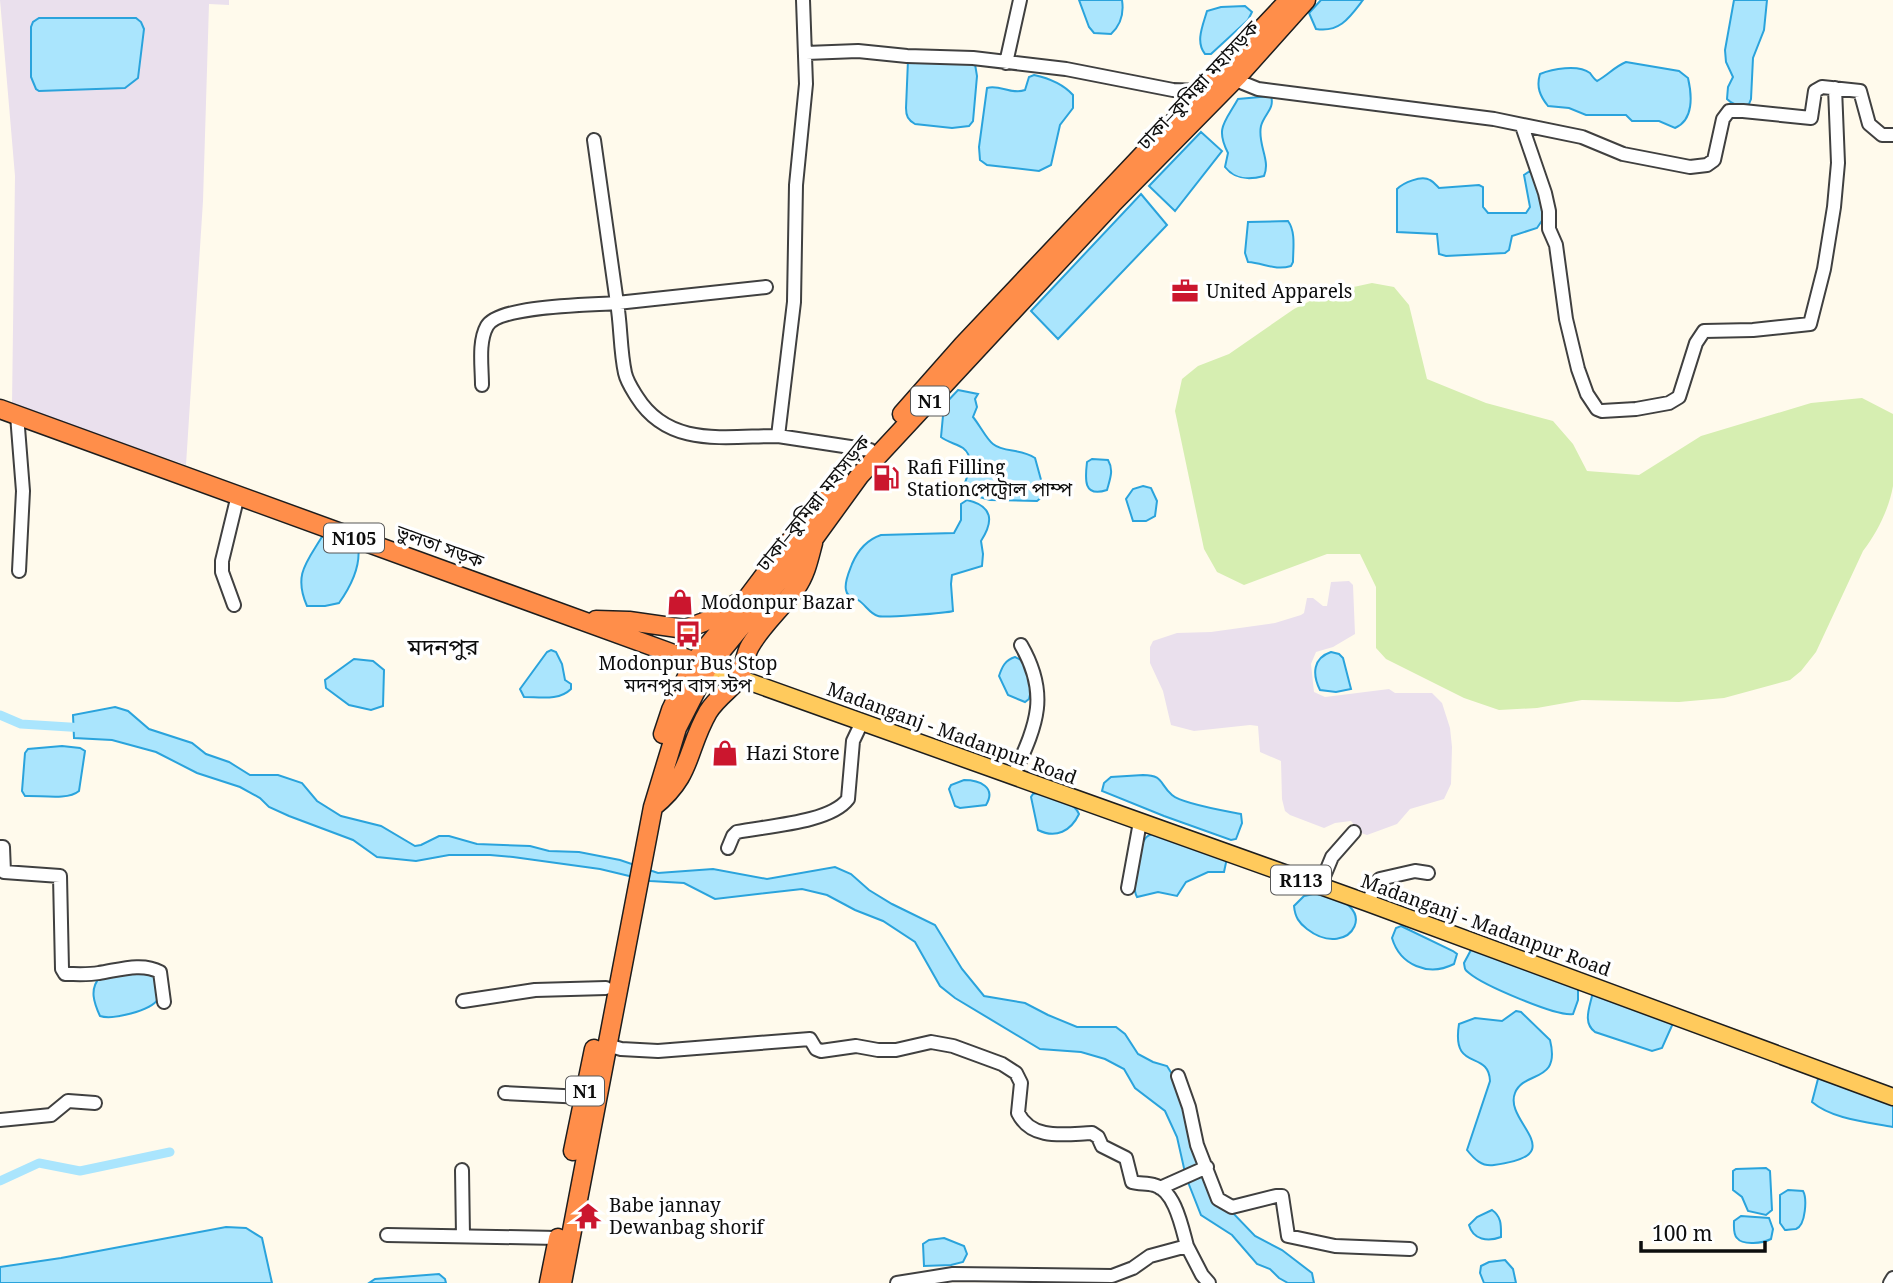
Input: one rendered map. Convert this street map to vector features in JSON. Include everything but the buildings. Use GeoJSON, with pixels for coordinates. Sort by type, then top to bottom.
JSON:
{"type":"FeatureCollection","features":[{"type":"Feature","properties":{"kind":"highway","name":"ঢাকা–কুমিল্লা মহাসড়ক"},"geometry":{"type":"LineString","coordinates":[[562,1283],[607,1045],[638,857],[646,788],[671,710],[748,597],[791,540],[962,345],[1289,0]]}},
{"type":"Feature","properties":{"kind":"highway","name":"ঢাকা–কুমিল্লা মহাসড়ক"},"geometry":{"type":"LineString","coordinates":[[638,857],[677,728],[701,664],[815,537],[860,475],[936,397],[1112,205],[1238,76],[1306,0]]}},
{"type":"Feature","properties":{"kind":"highway","name":"ভুলতা সড়ক"},"geometry":{"type":"LineString","coordinates":[[8,412],[701,664]]}},
{"type":"Feature","properties":{"kind":"highway"},"geometry":{"type":"LineString","coordinates":[[653,807],[669,794],[681,779],[707,713],[739,679],[744,657],[752,643],[798,586],[806,571],[815,537]]}},
{"type":"Feature","properties":{"kind":"highway"},"geometry":{"type":"LineString","coordinates":[[582,620],[629,621],[685,629],[705,622],[748,597]]}},
{"type":"Feature","properties":{"kind":"highway","name":"ঢাকা–কুমিল্লা মহাসড়ক"},"geometry":{"type":"LineString","coordinates":[[549,1283],[583,1097],[630,900]]}},
{"type":"Feature","properties":{"kind":"main road","name":"Madanganj - Madanpur Road"},"geometry":{"type":"LineString","coordinates":[[701,664],[1368,903],[1893,1097]]}},
{"type":"Feature","properties":{"kind":"street"},"geometry":{"type":"LineString","coordinates":[[778,436],[794,302],[796,185],[803,124],[806,53],[803,0]]}},
{"type":"Feature","properties":{"kind":"street"},"geometry":{"type":"LineString","coordinates":[[1006,63],[1020,0]]}},
{"type":"Feature","properties":{"kind":"street"},"geometry":{"type":"LineString","coordinates":[[806,53],[880,52],[973,58],[1066,69],[1173,90],[1203,91]]}},
{"type":"Feature","properties":{"kind":"street"},"geometry":{"type":"LineString","coordinates":[[1238,76],[1243,83],[1274,92],[1445,111],[1582,137],[1623,154],[1690,167],[1707,166],[1714,160],[1723,119],[1729,111],[1808,119],[1813,116],[1815,91],[1822,87],[1860,91],[1869,124],[1882,135],[1893,135]]}},
{"type":"Feature","properties":{"kind":"street"},"geometry":{"type":"LineString","coordinates":[[1522,126],[1545,193],[1549,229],[1556,245],[1566,319],[1583,385],[1597,409],[1636,409],[1669,403],[1679,397],[1696,343],[1704,331],[1753,330],[1810,324],[1824,269],[1834,206],[1838,163],[1835,88]]}},
{"type":"Feature","properties":{"kind":"street"},"geometry":{"type":"LineString","coordinates":[[594,140],[628,382],[646,411],[677,432],[696,436],[778,436],[870,450]]}},
{"type":"Feature","properties":{"kind":"street"},"geometry":{"type":"LineString","coordinates":[[482,385],[483,337],[492,319],[505,314],[539,308],[617,303],[766,287]]}},
{"type":"Feature","properties":{"kind":"street"},"geometry":{"type":"LineString","coordinates":[[8,412],[23,491],[19,571]]}},
{"type":"Feature","properties":{"kind":"street"},"geometry":{"type":"LineString","coordinates":[[234,606],[222,572],[222,561],[238,495]]}},
{"type":"Feature","properties":{"kind":"street"},"geometry":{"type":"LineString","coordinates":[[1013,777],[1033,733],[1038,711],[1032,665],[1021,645]]}},
{"type":"Feature","properties":{"kind":"street"},"geometry":{"type":"LineString","coordinates":[[728,848],[737,832],[813,818],[844,804],[848,799],[853,741],[862,722]]}},
{"type":"Feature","properties":{"kind":"street"},"geometry":{"type":"LineString","coordinates":[[1128,888],[1140,822]]}},
{"type":"Feature","properties":{"kind":"street"},"geometry":{"type":"LineString","coordinates":[[1320,886],[1332,857],[1354,832]]}},
{"type":"Feature","properties":{"kind":"street"},"geometry":{"type":"LineString","coordinates":[[0,847],[3,846],[4,872],[60,877],[62,969],[65,974],[98,974],[150,967],[160,972],[164,1002]]}},
{"type":"Feature","properties":{"kind":"street"},"geometry":{"type":"LineString","coordinates":[[1368,903],[1380,879],[1416,871],[1428,873]]}},
{"type":"Feature","properties":{"kind":"street"},"geometry":{"type":"LineString","coordinates":[[463,1001],[535,990],[607,988]]}},
{"type":"Feature","properties":{"kind":"street"},"geometry":{"type":"LineString","coordinates":[[607,1045],[621,1049],[659,1051],[810,1039],[816,1049],[821,1051],[856,1046],[896,1050],[931,1042],[954,1046],[1002,1064],[1016,1073],[1021,1083],[1018,1113],[1031,1130],[1044,1134],[1096,1135],[1102,1146],[1126,1158],[1132,1182],[1157,1185],[1167,1194],[1179,1216],[1187,1246],[1209,1283]]}},
{"type":"Feature","properties":{"kind":"street"},"geometry":{"type":"LineString","coordinates":[[1178,1076],[1189,1107],[1197,1145],[1218,1199],[1232,1207],[1282,1196],[1288,1236],[1335,1246],[1410,1249]]}},
{"type":"Feature","properties":{"kind":"street"},"geometry":{"type":"LineString","coordinates":[[505,1093],[583,1097]]}},
{"type":"Feature","properties":{"kind":"street"},"geometry":{"type":"LineString","coordinates":[[0,1120],[51,1115],[68,1101],[95,1104]]}},
{"type":"Feature","properties":{"kind":"street"},"geometry":{"type":"LineString","coordinates":[[1160,1188],[1207,1167]]}},
{"type":"Feature","properties":{"kind":"street"},"geometry":{"type":"LineString","coordinates":[[462,1170],[463,1236]]}},
{"type":"Feature","properties":{"kind":"street"},"geometry":{"type":"LineString","coordinates":[[387,1235],[558,1238]]}},
{"type":"Feature","properties":{"kind":"street"},"geometry":{"type":"LineString","coordinates":[[897,1283],[953,1274],[1112,1276],[1133,1268],[1150,1256],[1187,1246]]}},
{"type":"Feature","properties":{"kind":"street"},"geometry":{"type":"LineString","coordinates":[[1890,1283],[1893,1278]]}},
{"type":"Feature","properties":{"kind":"shaded area"},"geometry":{"type":"Polygon","coordinates":[[[0,0],[229,0],[229,5],[209,4],[203,201],[186,465],[12,405],[15,176],[0,0]]]}},
{"type":"Feature","properties":{"kind":"shaded area"},"geometry":{"type":"Polygon","coordinates":[[[1349,581],[1353,585],[1355,634],[1333,647],[1316,652],[1311,664],[1314,692],[1325,697],[1389,689],[1395,693],[1432,693],[1442,703],[1450,728],[1452,747],[1451,784],[1444,799],[1410,809],[1397,824],[1367,835],[1361,833],[1351,821],[1324,828],[1285,811],[1281,761],[1260,752],[1258,726],[1194,731],[1171,725],[1163,691],[1150,663],[1150,647],[1153,641],[1177,633],[1211,632],[1275,623],[1304,613],[1307,598],[1313,598],[1327,606],[1331,582],[1349,581]]]}},
{"type":"Feature","properties":{"kind":"green space"},"geometry":{"type":"Polygon","coordinates":[[[1372,283],[1394,287],[1409,305],[1427,379],[1486,403],[1553,421],[1573,444],[1587,471],[1639,475],[1701,436],[1811,403],[1862,398],[1893,414],[1893,486],[1889,503],[1878,529],[1863,551],[1816,652],[1801,671],[1790,680],[1724,698],[1679,702],[1582,700],[1537,708],[1499,710],[1464,698],[1386,659],[1376,648],[1376,587],[1360,554],[1327,554],[1244,585],[1217,572],[1204,549],[1175,411],[1182,379],[1198,366],[1229,354],[1294,309],[1326,293],[1372,283]]]}},
{"type":"Feature","properties":{"kind":"water"},"geometry":{"type":"Polygon","coordinates":[[[1079,0],[1122,0],[1121,18],[1111,34],[1094,33],[1079,0]]]}},
{"type":"Feature","properties":{"kind":"water"},"geometry":{"type":"Polygon","coordinates":[[[1321,0],[1363,0],[1344,22],[1324,30],[1316,29],[1309,13],[1321,0]]]}},
{"type":"Feature","properties":{"kind":"water"},"geometry":{"type":"Polygon","coordinates":[[[1734,0],[1767,0],[1764,30],[1753,58],[1751,99],[1749,104],[1743,105],[1734,104],[1727,99],[1728,87],[1733,77],[1726,62],[1725,50],[1734,0]]]}},
{"type":"Feature","properties":{"kind":"water"},"geometry":{"type":"Polygon","coordinates":[[[1245,6],[1252,12],[1248,20],[1211,54],[1205,54],[1200,39],[1207,11],[1221,7],[1245,6]]]}},
{"type":"Feature","properties":{"kind":"water"},"geometry":{"type":"Polygon","coordinates":[[[39,18],[136,18],[144,29],[138,78],[125,88],[39,91],[31,77],[31,27],[39,18]]]}},
{"type":"Feature","properties":{"kind":"water"},"geometry":{"type":"Polygon","coordinates":[[[908,60],[975,64],[977,76],[973,121],[969,126],[952,128],[915,124],[909,119],[906,108],[908,60]]]}},
{"type":"Feature","properties":{"kind":"water"},"geometry":{"type":"Polygon","coordinates":[[[1626,62],[1679,71],[1688,78],[1689,113],[1681,124],[1675,128],[1659,121],[1632,121],[1626,115],[1586,115],[1569,108],[1548,106],[1543,99],[1538,83],[1540,74],[1565,68],[1579,69],[1590,73],[1597,81],[1626,62]]]}},
{"type":"Feature","properties":{"kind":"water"},"geometry":{"type":"Polygon","coordinates":[[[1034,75],[1055,82],[1073,95],[1073,108],[1060,125],[1051,165],[1039,171],[987,165],[980,160],[979,147],[987,88],[1025,90],[1029,77],[1034,75]]]}},
{"type":"Feature","properties":{"kind":"water"},"geometry":{"type":"Polygon","coordinates":[[[1271,96],[1272,104],[1262,122],[1260,133],[1266,164],[1264,176],[1238,177],[1225,167],[1228,153],[1222,137],[1223,125],[1238,99],[1271,96]]]}},
{"type":"Feature","properties":{"kind":"water"},"geometry":{"type":"Polygon","coordinates":[[[1201,132],[1222,151],[1175,211],[1149,186],[1201,132]]]}},
{"type":"Feature","properties":{"kind":"water"},"geometry":{"type":"Polygon","coordinates":[[[1530,171],[1534,174],[1545,216],[1537,228],[1512,236],[1509,250],[1505,253],[1446,256],[1439,254],[1437,234],[1397,232],[1397,189],[1408,182],[1426,179],[1439,188],[1479,185],[1483,187],[1483,207],[1488,213],[1526,213],[1530,207],[1524,175],[1530,171]]]}},
{"type":"Feature","properties":{"kind":"water"},"geometry":{"type":"Polygon","coordinates":[[[1141,194],[1167,225],[1058,339],[1031,311],[1141,194]]]}},
{"type":"Feature","properties":{"kind":"water"},"geometry":{"type":"Polygon","coordinates":[[[1288,221],[1294,241],[1291,266],[1275,267],[1248,262],[1245,253],[1248,222],[1288,221]]]}},
{"type":"Feature","properties":{"kind":"water"},"geometry":{"type":"Polygon","coordinates":[[[958,390],[978,394],[973,417],[991,442],[1002,449],[1035,458],[1043,487],[1042,497],[1037,501],[990,500],[965,493],[963,487],[970,467],[967,452],[941,437],[944,405],[958,390]]]}},
{"type":"Feature","properties":{"kind":"water"},"geometry":{"type":"Polygon","coordinates":[[[1092,459],[1108,460],[1110,464],[1111,475],[1107,490],[1093,491],[1087,485],[1087,462],[1092,459]]]}},
{"type":"Feature","properties":{"kind":"water"},"geometry":{"type":"Polygon","coordinates":[[[1143,486],[1151,488],[1157,501],[1155,516],[1146,521],[1133,521],[1126,499],[1133,489],[1143,486]]]}},
{"type":"Feature","properties":{"kind":"water"},"geometry":{"type":"Polygon","coordinates":[[[967,500],[982,506],[989,515],[989,521],[981,541],[982,566],[952,575],[953,611],[878,616],[850,597],[846,580],[863,546],[881,535],[954,533],[961,520],[961,504],[967,500]]]}},
{"type":"Feature","properties":{"kind":"water"},"geometry":{"type":"Polygon","coordinates":[[[323,535],[357,541],[357,566],[352,582],[339,603],[307,606],[301,585],[302,577],[307,561],[323,535]]]}},
{"type":"Feature","properties":{"kind":"water"},"geometry":{"type":"Polygon","coordinates":[[[551,650],[556,652],[565,680],[571,684],[571,689],[555,697],[524,697],[520,689],[551,650]]]}},
{"type":"Feature","properties":{"kind":"water"},"geometry":{"type":"Polygon","coordinates":[[[1331,652],[1343,658],[1351,689],[1336,692],[1320,690],[1316,667],[1321,658],[1331,652]]]}},
{"type":"Feature","properties":{"kind":"water"},"geometry":{"type":"Polygon","coordinates":[[[1015,657],[1027,663],[1032,686],[1029,699],[1025,702],[1008,695],[999,676],[1004,664],[1015,657]]]}},
{"type":"Feature","properties":{"kind":"water"},"geometry":{"type":"Polygon","coordinates":[[[354,659],[373,661],[384,670],[383,706],[371,710],[349,705],[326,688],[325,680],[354,659]]]}},
{"type":"Feature","properties":{"kind":"water"},"geometry":{"type":"Polygon","coordinates":[[[115,707],[128,711],[149,729],[192,743],[206,754],[229,762],[250,775],[278,775],[302,783],[317,801],[341,816],[381,826],[415,846],[439,836],[449,836],[477,844],[530,846],[549,851],[579,852],[620,860],[658,873],[713,869],[767,879],[835,867],[851,874],[869,890],[892,904],[935,925],[962,969],[984,996],[1025,1003],[1077,1027],[1116,1027],[1125,1034],[1138,1054],[1167,1066],[1177,1082],[1193,1150],[1229,1209],[1255,1236],[1282,1250],[1312,1273],[1314,1283],[1288,1283],[1279,1278],[1270,1269],[1257,1264],[1232,1235],[1201,1215],[1186,1177],[1177,1137],[1165,1111],[1135,1088],[1124,1069],[1105,1059],[1081,1052],[1040,1049],[955,998],[940,986],[915,942],[883,921],[827,895],[802,889],[715,899],[684,883],[650,881],[600,869],[513,857],[449,855],[416,861],[377,857],[353,840],[289,816],[269,807],[260,798],[240,787],[197,773],[156,752],[112,740],[74,738],[73,715],[115,707]]]}},
{"type":"Feature","properties":{"kind":"water"},"geometry":{"type":"Polygon","coordinates":[[[62,746],[85,751],[79,791],[61,797],[25,796],[22,791],[25,753],[28,749],[62,746]]]}},
{"type":"Feature","properties":{"kind":"water"},"geometry":{"type":"Polygon","coordinates":[[[1143,775],[1158,778],[1177,798],[1241,814],[1242,823],[1236,839],[1231,840],[1164,816],[1102,791],[1104,783],[1111,777],[1143,775]]]}},
{"type":"Feature","properties":{"kind":"water"},"geometry":{"type":"Polygon","coordinates":[[[964,780],[975,781],[988,789],[989,799],[986,805],[960,808],[955,806],[949,789],[951,785],[964,780]]]}},
{"type":"Feature","properties":{"kind":"water"},"geometry":{"type":"Polygon","coordinates":[[[1038,793],[1072,805],[1079,814],[1072,825],[1062,832],[1051,834],[1038,830],[1031,797],[1038,793]]]}},
{"type":"Feature","properties":{"kind":"water"},"geometry":{"type":"Polygon","coordinates":[[[1155,833],[1227,858],[1224,872],[1208,872],[1186,882],[1177,896],[1158,892],[1137,897],[1137,859],[1146,838],[1155,833]]]}},
{"type":"Feature","properties":{"kind":"water"},"geometry":{"type":"Polygon","coordinates":[[[1314,894],[1336,899],[1350,907],[1355,917],[1354,926],[1348,934],[1337,939],[1323,938],[1300,922],[1294,906],[1304,896],[1314,894]]]}},
{"type":"Feature","properties":{"kind":"water"},"geometry":{"type":"Polygon","coordinates":[[[1401,926],[1453,951],[1457,954],[1454,964],[1444,968],[1425,969],[1408,962],[1392,938],[1396,928],[1401,926]]]}},
{"type":"Feature","properties":{"kind":"water"},"geometry":{"type":"Polygon","coordinates":[[[1472,948],[1578,988],[1578,1000],[1573,1014],[1537,1006],[1466,971],[1464,963],[1472,948]]]}},
{"type":"Feature","properties":{"kind":"water"},"geometry":{"type":"Polygon","coordinates":[[[154,972],[159,993],[154,1003],[131,1014],[100,1016],[94,1001],[94,991],[100,977],[154,972]]]}},
{"type":"Feature","properties":{"kind":"water"},"geometry":{"type":"Polygon","coordinates":[[[1597,992],[1674,1021],[1662,1048],[1652,1051],[1595,1032],[1589,1024],[1588,1016],[1592,996],[1597,992]]]}},
{"type":"Feature","properties":{"kind":"water"},"geometry":{"type":"Polygon","coordinates":[[[1516,1011],[1521,1012],[1550,1040],[1552,1054],[1546,1070],[1526,1081],[1515,1093],[1514,1104],[1533,1145],[1529,1154],[1517,1160],[1486,1165],[1475,1159],[1467,1150],[1490,1081],[1484,1065],[1465,1055],[1460,1049],[1459,1024],[1475,1018],[1502,1021],[1516,1011]]]}},
{"type":"Feature","properties":{"kind":"water"},"geometry":{"type":"Polygon","coordinates":[[[1819,1075],[1893,1100],[1893,1127],[1850,1119],[1820,1108],[1812,1102],[1819,1075]]]}},
{"type":"Feature","properties":{"kind":"water"},"geometry":{"type":"Polygon","coordinates":[[[1766,1168],[1770,1171],[1772,1210],[1766,1215],[1748,1211],[1742,1197],[1733,1190],[1733,1171],[1766,1168]]]}},
{"type":"Feature","properties":{"kind":"water"},"geometry":{"type":"Polygon","coordinates":[[[1788,1190],[1803,1191],[1805,1211],[1799,1227],[1785,1230],[1780,1223],[1780,1195],[1788,1190]]]}},
{"type":"Feature","properties":{"kind":"water"},"geometry":{"type":"Polygon","coordinates":[[[1492,1210],[1501,1225],[1501,1237],[1477,1237],[1469,1225],[1477,1217],[1492,1210]]]}},
{"type":"Feature","properties":{"kind":"water"},"geometry":{"type":"Polygon","coordinates":[[[1741,1216],[1769,1218],[1773,1229],[1771,1239],[1753,1243],[1740,1241],[1735,1234],[1734,1221],[1741,1216]]]}},
{"type":"Feature","properties":{"kind":"water"},"geometry":{"type":"Polygon","coordinates":[[[226,1227],[246,1228],[262,1238],[272,1283],[0,1283],[0,1267],[226,1227]]]}},
{"type":"Feature","properties":{"kind":"water"},"geometry":{"type":"Polygon","coordinates":[[[944,1238],[964,1246],[967,1254],[963,1262],[924,1266],[923,1244],[929,1240],[944,1238]]]}},
{"type":"Feature","properties":{"kind":"water"},"geometry":{"type":"Polygon","coordinates":[[[1505,1260],[1513,1269],[1516,1283],[1484,1283],[1480,1273],[1481,1266],[1505,1260]]]}},
{"type":"Feature","properties":{"kind":"water"},"geometry":{"type":"Polygon","coordinates":[[[439,1274],[446,1283],[369,1283],[375,1279],[439,1274]]]}},
{"type":"Feature","properties":{"kind":"waterway"},"geometry":{"type":"LineString","coordinates":[[0,715],[21,724],[85,728]]}},
{"type":"Feature","properties":{"kind":"waterway"},"geometry":{"type":"LineString","coordinates":[[0,1181],[39,1163],[80,1171],[170,1152]]}},
{"type":"Feature","properties":{"kind":"place","name":"United Apparels"},"geometry":{"type":"Point","coordinates":[1185,291]}},
{"type":"Feature","properties":{"kind":"place","name":"Rafi Filling Stationপেট্রোল পাম্প"},"geometry":{"type":"Point","coordinates":[886,478]}},
{"type":"Feature","properties":{"kind":"place","name":"Modonpur Bazar"},"geometry":{"type":"Point","coordinates":[680,602]}},
{"type":"Feature","properties":{"kind":"place","name":"Modonpur Bus Stop মদনপুর বাস স্টপ"},"geometry":{"type":"Point","coordinates":[688,634]}},
{"type":"Feature","properties":{"kind":"place","name":"Hazi Store"},"geometry":{"type":"Point","coordinates":[725,753]}},
{"type":"Feature","properties":{"kind":"place","name":"Babe jannay Dewanbag shorif"},"geometry":{"type":"Point","coordinates":[588,1216]}},
{"type":"Feature","properties":{"kind":"district","name":"মদনপুর"},"geometry":{"type":"Point","coordinates":[443,646]}}]}
